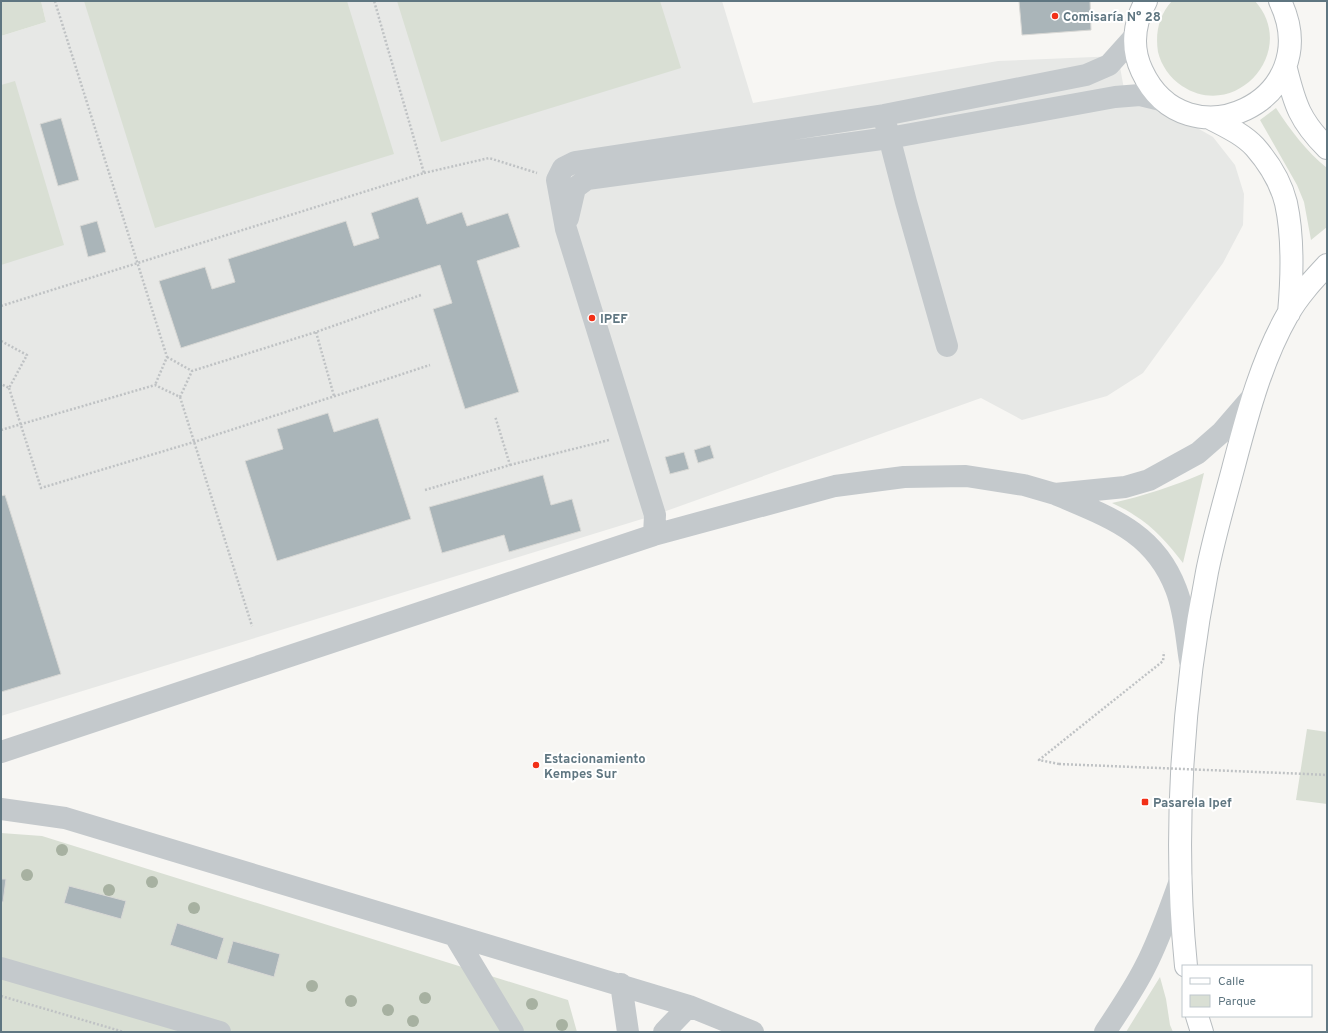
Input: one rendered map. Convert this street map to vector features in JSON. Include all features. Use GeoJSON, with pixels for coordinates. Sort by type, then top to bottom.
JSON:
{"type":"FeatureCollection","features":[{"type":"Feature","properties":{"kind":"main road"},"geometry":{"type":"LineString","coordinates":[[1141,4],[1136,23],[1135,36],[1137,58],[1145,79],[1154,91],[1165,101],[1179,110],[1210,118],[1226,117],[1256,105],[1268,95],[1278,83],[1286,69],[1290,50],[1290,30],[1286,13],[1280,1]]}},
{"type":"Feature","properties":{"kind":"main road"},"geometry":{"type":"LineString","coordinates":[[1290,30],[1297,1]]}},
{"type":"Feature","properties":{"kind":"main road"},"geometry":{"type":"LineString","coordinates":[[1286,69],[1294,101],[1304,121],[1327,148]]}},
{"type":"Feature","properties":{"kind":"main road"},"geometry":{"type":"LineString","coordinates":[[1210,118],[1235,131],[1255,147],[1268,164],[1282,190],[1286,204],[1290,237],[1291,285],[1289,312]]}},
{"type":"Feature","properties":{"kind":"main road"},"geometry":{"type":"LineString","coordinates":[[1186,965],[1182,934],[1181,878],[1181,797],[1183,753],[1198,625],[1208,571],[1227,489],[1254,396],[1275,340],[1289,312],[1314,279],[1327,265]]}},
{"type":"Feature","properties":{"kind":"main road"},"geometry":{"type":"LineString","coordinates":[[1197,1017],[1202,1032]]}},
{"type":"Feature","properties":{"kind":"street"},"geometry":{"type":"LineString","coordinates":[[654,535],[656,515],[566,230],[557,180],[563,168],[575,162],[884,114],[1086,75],[1109,65],[1135,36]]}},
{"type":"Feature","properties":{"kind":"street"},"geometry":{"type":"LineString","coordinates":[[566,230],[575,188],[587,179],[889,138],[1115,97],[1140,96],[1165,101]]}},
{"type":"Feature","properties":{"kind":"street"},"geometry":{"type":"LineString","coordinates":[[884,114],[889,138],[946,346]]}},
{"type":"Feature","properties":{"kind":"street"},"geometry":{"type":"LineString","coordinates":[[1055,494],[1125,487],[1149,480],[1198,453],[1222,432],[1254,396]]}},
{"type":"Feature","properties":{"kind":"street"},"geometry":{"type":"LineString","coordinates":[[1,752],[654,535],[836,486],[904,477],[966,476],[1024,485],[1055,494],[1112,520],[1144,540],[1168,570],[1176,590],[1183,613],[1192,674]]}},
{"type":"Feature","properties":{"kind":"street"},"geometry":{"type":"LineString","coordinates":[[1,809],[65,818],[455,936],[621,984],[689,1006],[753,1032]]}},
{"type":"Feature","properties":{"kind":"street"},"geometry":{"type":"LineString","coordinates":[[1105,1032],[1145,967],[1181,878]]}},
{"type":"Feature","properties":{"kind":"street"},"geometry":{"type":"LineString","coordinates":[[455,936],[514,1032]]}},
{"type":"Feature","properties":{"kind":"street"},"geometry":{"type":"LineString","coordinates":[[1,968],[220,1032]]}},
{"type":"Feature","properties":{"kind":"street"},"geometry":{"type":"LineString","coordinates":[[621,984],[628,1032]]}},
{"type":"Feature","properties":{"kind":"street"},"geometry":{"type":"LineString","coordinates":[[664,1032],[689,1006]]}},
{"type":"Feature","properties":{"kind":"path"},"geometry":{"type":"LineString","coordinates":[[55,1],[167,357],[155,385]]}},
{"type":"Feature","properties":{"kind":"path"},"geometry":{"type":"LineString","coordinates":[[374,1],[424,173]]}},
{"type":"Feature","properties":{"kind":"path"},"geometry":{"type":"LineString","coordinates":[[1,306],[424,173],[489,158],[557,180]]}},
{"type":"Feature","properties":{"kind":"path"},"geometry":{"type":"LineString","coordinates":[[167,357],[192,370],[316,332],[421,295]]}},
{"type":"Feature","properties":{"kind":"path"},"geometry":{"type":"LineString","coordinates":[[316,332],[334,396]]}},
{"type":"Feature","properties":{"kind":"path"},"geometry":{"type":"LineString","coordinates":[[1,341],[27,355],[9,388],[41,488],[194,442],[430,365]]}},
{"type":"Feature","properties":{"kind":"path"},"geometry":{"type":"LineString","coordinates":[[192,370],[180,397],[252,626]]}},
{"type":"Feature","properties":{"kind":"path"},"geometry":{"type":"LineString","coordinates":[[1,384],[9,388]]}},
{"type":"Feature","properties":{"kind":"path"},"geometry":{"type":"LineString","coordinates":[[1,430],[155,385],[180,397]]}},
{"type":"Feature","properties":{"kind":"path"},"geometry":{"type":"LineString","coordinates":[[495,416],[510,466]]}},
{"type":"Feature","properties":{"kind":"path"},"geometry":{"type":"LineString","coordinates":[[425,490],[630,435]]}},
{"type":"Feature","properties":{"kind":"path"},"geometry":{"type":"LineString","coordinates":[[1166,645],[1163,661],[1039,760],[1059,764],[1327,775]]}},
{"type":"Feature","properties":{"kind":"path"},"geometry":{"type":"LineString","coordinates":[[1,996],[124,1032]]}},
{"type":"Feature","properties":{"kind":"shaded area","name":"IPEF"},"geometry":{"type":"Polygon","coordinates":[[[41,1],[722,1],[753,103],[998,61],[1118,56],[1124,89],[1153,108],[1185,121],[1213,137],[1235,165],[1244,194],[1243,225],[1223,263],[1143,373],[1107,396],[1022,420],[981,398],[655,515],[1,716],[1,36],[46,22],[41,1]]]}},
{"type":"Feature","properties":{"kind":"green space"},"geometry":{"type":"Polygon","coordinates":[[[1,1],[41,1],[46,22],[1,36],[1,1]]]}},
{"type":"Feature","properties":{"kind":"green space"},"geometry":{"type":"Polygon","coordinates":[[[84,1],[347,1],[394,154],[155,228],[84,1]]]}},
{"type":"Feature","properties":{"kind":"green space"},"geometry":{"type":"Polygon","coordinates":[[[397,1],[660,1],[681,68],[441,142],[397,1]]]}},
{"type":"Feature","properties":{"kind":"green space"},"geometry":{"type":"Polygon","coordinates":[[[1172,1],[1255,1],[1267,20],[1270,40],[1266,59],[1256,75],[1241,88],[1223,95],[1203,95],[1178,83],[1170,75],[1159,57],[1157,45],[1161,18],[1172,1]]]}},
{"type":"Feature","properties":{"kind":"green space"},"geometry":{"type":"Polygon","coordinates":[[[15,81],[64,245],[1,265],[1,85],[15,81]]]}},
{"type":"Feature","properties":{"kind":"green space"},"geometry":{"type":"Polygon","coordinates":[[[1276,108],[1299,140],[1312,155],[1327,168],[1327,227],[1311,240],[1304,202],[1297,185],[1260,120],[1276,108]]]}},
{"type":"Feature","properties":{"kind":"green space"},"geometry":{"type":"Polygon","coordinates":[[[1204,473],[1183,563],[1167,543],[1148,525],[1112,503],[1159,490],[1204,473]]]}},
{"type":"Feature","properties":{"kind":"green space"},"geometry":{"type":"Polygon","coordinates":[[[1307,729],[1327,732],[1327,804],[1296,800],[1307,729]]]}},
{"type":"Feature","properties":{"kind":"green space"},"geometry":{"type":"Polygon","coordinates":[[[1,833],[42,836],[568,1000],[577,1032],[1,1032],[1,833]]]}},
{"type":"Feature","properties":{"kind":"green space"},"geometry":{"type":"Polygon","coordinates":[[[1160,977],[1166,999],[1170,1025],[1173,1032],[1126,1032],[1160,977]]]}},
{"type":"Feature","properties":{"kind":"building","name":"Comisaría N° 28"},"geometry":{"type":"Polygon","coordinates":[[[1019,1],[1090,1],[1091,30],[1022,35],[1019,1]]]}},
{"type":"Feature","properties":{"kind":"building"},"geometry":{"type":"Polygon","coordinates":[[[61,118],[79,180],[58,186],[40,124],[61,118]]]}},
{"type":"Feature","properties":{"kind":"building"},"geometry":{"type":"Polygon","coordinates":[[[418,197],[427,224],[462,212],[467,226],[508,213],[520,247],[477,261],[519,392],[465,409],[433,309],[452,303],[440,265],[181,348],[159,281],[205,267],[212,289],[235,282],[228,259],[346,221],[354,246],[379,238],[371,213],[418,197]]]}},
{"type":"Feature","properties":{"kind":"building"},"geometry":{"type":"Polygon","coordinates":[[[97,221],[106,252],[88,257],[80,226],[97,221]]]}},
{"type":"Feature","properties":{"kind":"building"},"geometry":{"type":"Polygon","coordinates":[[[328,413],[334,432],[378,418],[411,519],[277,561],[245,461],[283,449],[277,429],[328,413]]]}},
{"type":"Feature","properties":{"kind":"building"},"geometry":{"type":"Polygon","coordinates":[[[710,445],[714,458],[698,463],[694,450],[710,445]]]}},
{"type":"Feature","properties":{"kind":"building"},"geometry":{"type":"Polygon","coordinates":[[[684,452],[689,469],[670,474],[665,457],[684,452]]]}},
{"type":"Feature","properties":{"kind":"building"},"geometry":{"type":"Polygon","coordinates":[[[543,475],[551,505],[572,499],[581,531],[509,552],[504,535],[442,553],[429,507],[543,475]]]}},
{"type":"Feature","properties":{"kind":"building"},"geometry":{"type":"Polygon","coordinates":[[[5,495],[61,674],[1,692],[1,496],[5,495]]]}},
{"type":"Feature","properties":{"kind":"building"},"geometry":{"type":"Polygon","coordinates":[[[1,879],[6,879],[3,902],[1,902],[1,879]]]}},
{"type":"Feature","properties":{"kind":"building"},"geometry":{"type":"Polygon","coordinates":[[[69,886],[126,901],[121,919],[64,903],[69,886]]]}},
{"type":"Feature","properties":{"kind":"building"},"geometry":{"type":"Polygon","coordinates":[[[177,923],[224,938],[217,960],[170,945],[177,923]]]}},
{"type":"Feature","properties":{"kind":"building"},"geometry":{"type":"Polygon","coordinates":[[[233,941],[280,954],[274,977],[227,963],[233,941]]]}},
{"type":"Feature","properties":{"kind":"place","name":"Comisaría N° 28"},"geometry":{"type":"Point","coordinates":[1055,16]}},
{"type":"Feature","properties":{"kind":"place","name":"IPEF"},"geometry":{"type":"Point","coordinates":[592,318]}},
{"type":"Feature","properties":{"kind":"place","name":"Estacionamiento Kempes Sur"},"geometry":{"type":"Point","coordinates":[536,765]}},
{"type":"Feature","properties":{"kind":"place","name":"Pasarela Ipef"},"geometry":{"type":"Point","coordinates":[1145,802]}}]}
